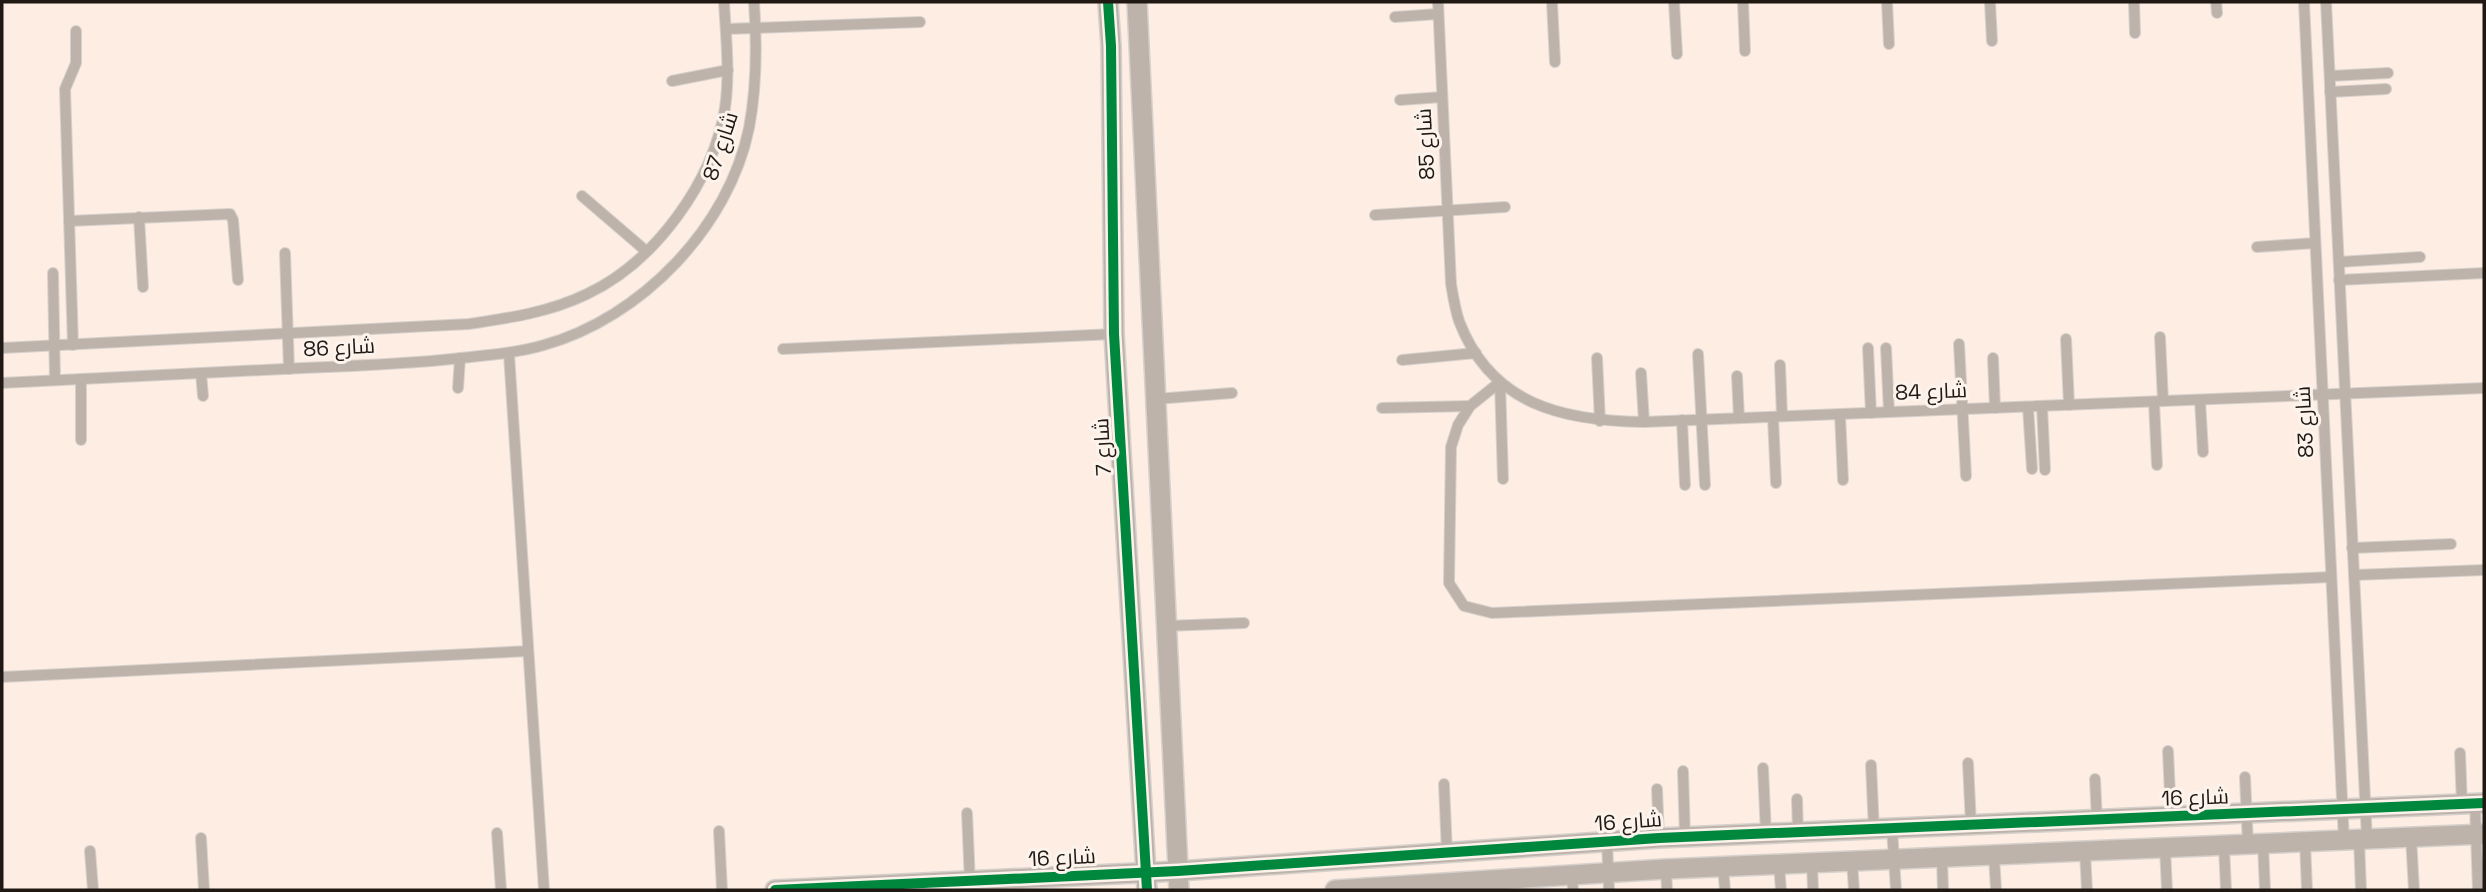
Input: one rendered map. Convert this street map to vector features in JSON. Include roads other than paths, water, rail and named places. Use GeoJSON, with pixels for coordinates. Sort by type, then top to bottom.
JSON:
{"type":"FeatureCollection","features":[{"type":"Feature","properties":{"kind":"street","name":"شارع 7"},"geometry":{"type":"LineString","coordinates":[[1108,2],[1111,46],[1114,334],[1146,881]]}},
{"type":"Feature","properties":{"kind":"street"},"geometry":{"type":"LineString","coordinates":[[1137,2],[1178,881]]}},
{"type":"Feature","properties":{"kind":"street","name":"شارع 16"},"geometry":{"type":"LineString","coordinates":[[775,890],[1178,881],[1334,861],[1606,841],[2474,804]]}},
{"type":"Feature","properties":{"kind":"street"},"geometry":{"type":"LineString","coordinates":[[1334,861],[1335,890],[1609,881],[1666,869],[2480,834]]}},
{"type":"Feature","properties":{"kind":"lane","name":"شارع 87"},"geometry":{"type":"LineString","coordinates":[[638,261],[682,210],[700,180],[715,146],[724,109],[728,70],[724,2]]}},
{"type":"Feature","properties":{"kind":"lane","name":"شارع 87"},"geometry":{"type":"LineString","coordinates":[[659,279],[696,239],[715,212],[735,173],[748,131],[755,87],[754,2]]}},
{"type":"Feature","properties":{"kind":"lane"},"geometry":{"type":"LineString","coordinates":[[1438,2],[1443,2]]}},
{"type":"Feature","properties":{"kind":"lane","name":"شارع 85"},"geometry":{"type":"LineString","coordinates":[[1438,2],[1451,284]]}},
{"type":"Feature","properties":{"kind":"lane"},"geometry":{"type":"LineString","coordinates":[[1552,2],[1555,62]]}},
{"type":"Feature","properties":{"kind":"lane"},"geometry":{"type":"LineString","coordinates":[[1674,2],[1676,54]]}},
{"type":"Feature","properties":{"kind":"lane"},"geometry":{"type":"LineString","coordinates":[[1743,2],[1745,51]]}},
{"type":"Feature","properties":{"kind":"lane"},"geometry":{"type":"LineString","coordinates":[[1887,2],[1889,44]]}},
{"type":"Feature","properties":{"kind":"lane"},"geometry":{"type":"LineString","coordinates":[[1990,2],[1992,41]]}},
{"type":"Feature","properties":{"kind":"lane"},"geometry":{"type":"LineString","coordinates":[[2134,2],[2135,33]]}},
{"type":"Feature","properties":{"kind":"lane","name":"شارع 83"},"geometry":{"type":"LineString","coordinates":[[2304,2],[2343,811],[2356,840]]}},
{"type":"Feature","properties":{"kind":"lane","name":"شارع 83"},"geometry":{"type":"LineString","coordinates":[[2326,2],[2365,810],[2356,840]]}},
{"type":"Feature","properties":{"kind":"lane"},"geometry":{"type":"LineString","coordinates":[[1395,17],[1438,14]]}},
{"type":"Feature","properties":{"kind":"lane"},"geometry":{"type":"LineString","coordinates":[[726,29],[920,22]]}},
{"type":"Feature","properties":{"kind":"lane"},"geometry":{"type":"LineString","coordinates":[[73,345],[65,89],[76,63],[76,32]]}},
{"type":"Feature","properties":{"kind":"lane"},"geometry":{"type":"LineString","coordinates":[[672,81],[728,70]]}},
{"type":"Feature","properties":{"kind":"lane"},"geometry":{"type":"LineString","coordinates":[[2330,76],[2388,73]]}},
{"type":"Feature","properties":{"kind":"lane"},"geometry":{"type":"LineString","coordinates":[[2330,92],[2386,89]]}},
{"type":"Feature","properties":{"kind":"lane"},"geometry":{"type":"LineString","coordinates":[[1400,100],[1442,97]]}},
{"type":"Feature","properties":{"kind":"lane"},"geometry":{"type":"LineString","coordinates":[[582,196],[646,251]]}},
{"type":"Feature","properties":{"kind":"lane"},"geometry":{"type":"LineString","coordinates":[[1375,215],[1505,206]]}},
{"type":"Feature","properties":{"kind":"lane"},"geometry":{"type":"LineString","coordinates":[[69,220],[230,214],[233,220],[239,280]]}},
{"type":"Feature","properties":{"kind":"lane"},"geometry":{"type":"LineString","coordinates":[[139,217],[143,287]]}},
{"type":"Feature","properties":{"kind":"lane"},"geometry":{"type":"LineString","coordinates":[[2257,247],[2315,243]]}},
{"type":"Feature","properties":{"kind":"lane"},"geometry":{"type":"LineString","coordinates":[[285,253],[289,369]]}},
{"type":"Feature","properties":{"kind":"lane"},"geometry":{"type":"LineString","coordinates":[[2339,262],[2420,257]]}},
{"type":"Feature","properties":{"kind":"lane","name":"شارع 86"},"geometry":{"type":"LineString","coordinates":[[2,348],[422,328],[512,318],[551,309],[588,294],[623,274],[638,261]]}},
{"type":"Feature","properties":{"kind":"lane"},"geometry":{"type":"LineString","coordinates":[[53,272],[55,380]]}},
{"type":"Feature","properties":{"kind":"lane"},"geometry":{"type":"LineString","coordinates":[[2339,280],[2484,273]]}},
{"type":"Feature","properties":{"kind":"lane","name":"شارع 86"},"geometry":{"type":"LineString","coordinates":[[2,383],[414,363],[509,354],[546,345],[587,329],[625,307],[659,279]]}},
{"type":"Feature","properties":{"kind":"lane","name":"شارع 84"},"geometry":{"type":"LineString","coordinates":[[1451,284],[1459,320],[1476,353],[1500,382],[1533,403],[1571,416],[1600,421],[1682,421],[2484,388]]}},
{"type":"Feature","properties":{"kind":"lane"},"geometry":{"type":"LineString","coordinates":[[783,349],[1114,334]]}},
{"type":"Feature","properties":{"kind":"lane"},"geometry":{"type":"LineString","coordinates":[[2157,465],[2160,337]]}},
{"type":"Feature","properties":{"kind":"lane"},"geometry":{"type":"LineString","coordinates":[[2066,339],[2069,405]]}},
{"type":"Feature","properties":{"kind":"lane"},"geometry":{"type":"LineString","coordinates":[[1959,344],[1966,476]]}},
{"type":"Feature","properties":{"kind":"lane"},"geometry":{"type":"LineString","coordinates":[[1868,348],[1871,413]]}},
{"type":"Feature","properties":{"kind":"lane"},"geometry":{"type":"LineString","coordinates":[[1886,348],[1889,412]]}},
{"type":"Feature","properties":{"kind":"lane"},"geometry":{"type":"LineString","coordinates":[[1402,360],[1476,353]]}},
{"type":"Feature","properties":{"kind":"lane"},"geometry":{"type":"LineString","coordinates":[[509,354],[544,890]]}},
{"type":"Feature","properties":{"kind":"lane"},"geometry":{"type":"LineString","coordinates":[[1698,355],[1705,485]]}},
{"type":"Feature","properties":{"kind":"lane"},"geometry":{"type":"LineString","coordinates":[[458,388],[460,358]]}},
{"type":"Feature","properties":{"kind":"lane"},"geometry":{"type":"LineString","coordinates":[[1597,358],[1600,421]]}},
{"type":"Feature","properties":{"kind":"lane"},"geometry":{"type":"LineString","coordinates":[[1993,358],[1995,408]]}},
{"type":"Feature","properties":{"kind":"lane"},"geometry":{"type":"LineString","coordinates":[[1776,483],[1780,365]]}},
{"type":"Feature","properties":{"kind":"lane"},"geometry":{"type":"LineString","coordinates":[[201,373],[203,396]]}},
{"type":"Feature","properties":{"kind":"lane"},"geometry":{"type":"LineString","coordinates":[[1641,373],[1644,422]]}},
{"type":"Feature","properties":{"kind":"lane"},"geometry":{"type":"LineString","coordinates":[[1737,376],[1739,418]]}},
{"type":"Feature","properties":{"kind":"lane"},"geometry":{"type":"LineString","coordinates":[[81,379],[81,440]]}},
{"type":"Feature","properties":{"kind":"lane"},"geometry":{"type":"LineString","coordinates":[[1500,382],[1470,406],[1458,425],[1451,447],[1449,583],[1465,606],[1492,612],[2331,577]]}},
{"type":"Feature","properties":{"kind":"lane"},"geometry":{"type":"LineString","coordinates":[[1500,382],[1503,479]]}},
{"type":"Feature","properties":{"kind":"lane"},"geometry":{"type":"LineString","coordinates":[[1156,399],[1232,393]]}},
{"type":"Feature","properties":{"kind":"lane"},"geometry":{"type":"LineString","coordinates":[[2200,400],[2203,452]]}},
{"type":"Feature","properties":{"kind":"lane"},"geometry":{"type":"LineString","coordinates":[[1381,408],[1470,406]]}},
{"type":"Feature","properties":{"kind":"lane"},"geometry":{"type":"LineString","coordinates":[[2042,406],[2045,470]]}},
{"type":"Feature","properties":{"kind":"lane"},"geometry":{"type":"LineString","coordinates":[[2028,407],[2032,469]]}},
{"type":"Feature","properties":{"kind":"lane"},"geometry":{"type":"LineString","coordinates":[[1840,414],[1843,480]]}},
{"type":"Feature","properties":{"kind":"lane"},"geometry":{"type":"LineString","coordinates":[[1682,421],[1685,485]]}},
{"type":"Feature","properties":{"kind":"lane"},"geometry":{"type":"LineString","coordinates":[[2353,548],[2451,544]]}},
{"type":"Feature","properties":{"kind":"lane"},"geometry":{"type":"LineString","coordinates":[[2354,575],[2484,570]]}},
{"type":"Feature","properties":{"kind":"lane"},"geometry":{"type":"LineString","coordinates":[[1166,626],[1244,623]]}},
{"type":"Feature","properties":{"kind":"lane"},"geometry":{"type":"LineString","coordinates":[[2,677],[528,651]]}},
{"type":"Feature","properties":{"kind":"lane"},"geometry":{"type":"LineString","coordinates":[[2168,751],[2172,818]]}},
{"type":"Feature","properties":{"kind":"lane"},"geometry":{"type":"LineString","coordinates":[[2460,753],[2480,834],[2478,890]]}},
{"type":"Feature","properties":{"kind":"lane"},"geometry":{"type":"LineString","coordinates":[[1968,763],[1971,826]]}},
{"type":"Feature","properties":{"kind":"lane"},"geometry":{"type":"LineString","coordinates":[[1871,765],[1883,830],[1894,860],[1896,890]]}},
{"type":"Feature","properties":{"kind":"lane"},"geometry":{"type":"LineString","coordinates":[[1763,768],[1766,834]]}},
{"type":"Feature","properties":{"kind":"lane"},"geometry":{"type":"LineString","coordinates":[[1683,771],[1685,837]]}},
{"type":"Feature","properties":{"kind":"lane"},"geometry":{"type":"LineString","coordinates":[[2245,777],[2247,815],[2265,890]]}},
{"type":"Feature","properties":{"kind":"lane"},"geometry":{"type":"LineString","coordinates":[[2095,779],[2097,821]]}},
{"type":"Feature","properties":{"kind":"lane"},"geometry":{"type":"LineString","coordinates":[[1444,784],[1447,853]]}},
{"type":"Feature","properties":{"kind":"lane"},"geometry":{"type":"LineString","coordinates":[[1657,789],[1659,838]]}},
{"type":"Feature","properties":{"kind":"lane"},"geometry":{"type":"LineString","coordinates":[[1797,799],[1798,833]]}},
{"type":"Feature","properties":{"kind":"lane"},"geometry":{"type":"LineString","coordinates":[[967,813],[970,886]]}},
{"type":"Feature","properties":{"kind":"lane"},"geometry":{"type":"LineString","coordinates":[[719,831],[722,890]]}},
{"type":"Feature","properties":{"kind":"lane"},"geometry":{"type":"LineString","coordinates":[[497,833],[501,890]]}},
{"type":"Feature","properties":{"kind":"lane"},"geometry":{"type":"LineString","coordinates":[[2411,837],[2414,890]]}},
{"type":"Feature","properties":{"kind":"lane"},"geometry":{"type":"LineString","coordinates":[[201,838],[204,890]]}},
{"type":"Feature","properties":{"kind":"lane"},"geometry":{"type":"LineString","coordinates":[[2356,840],[2361,890]]}},
{"type":"Feature","properties":{"kind":"lane"},"geometry":{"type":"LineString","coordinates":[[1606,841],[1609,881]]}},
{"type":"Feature","properties":{"kind":"lane"},"geometry":{"type":"LineString","coordinates":[[2305,842],[2307,890]]}},
{"type":"Feature","properties":{"kind":"lane"},"geometry":{"type":"LineString","coordinates":[[2224,846],[2226,890]]}},
{"type":"Feature","properties":{"kind":"lane"},"geometry":{"type":"LineString","coordinates":[[2165,848],[2167,890]]}},
{"type":"Feature","properties":{"kind":"lane"},"geometry":{"type":"LineString","coordinates":[[90,851],[93,890]]}},
{"type":"Feature","properties":{"kind":"lane"},"geometry":{"type":"LineString","coordinates":[[2085,852],[2087,890]]}},
{"type":"Feature","properties":{"kind":"lane"},"geometry":{"type":"LineString","coordinates":[[1994,856],[1996,890]]}},
{"type":"Feature","properties":{"kind":"lane"},"geometry":{"type":"LineString","coordinates":[[1942,858],[1943,890]]}},
{"type":"Feature","properties":{"kind":"lane"},"geometry":{"type":"LineString","coordinates":[[1852,862],[1854,890]]}},
{"type":"Feature","properties":{"kind":"lane"},"geometry":{"type":"LineString","coordinates":[[1812,863],[1814,890]]}},
{"type":"Feature","properties":{"kind":"lane"},"geometry":{"type":"LineString","coordinates":[[1779,865],[1781,890]]}},
{"type":"Feature","properties":{"kind":"lane"},"geometry":{"type":"LineString","coordinates":[[1723,867],[1725,890]]}},
{"type":"Feature","properties":{"kind":"lane"},"geometry":{"type":"LineString","coordinates":[[1666,869],[1667,890]]}}]}
